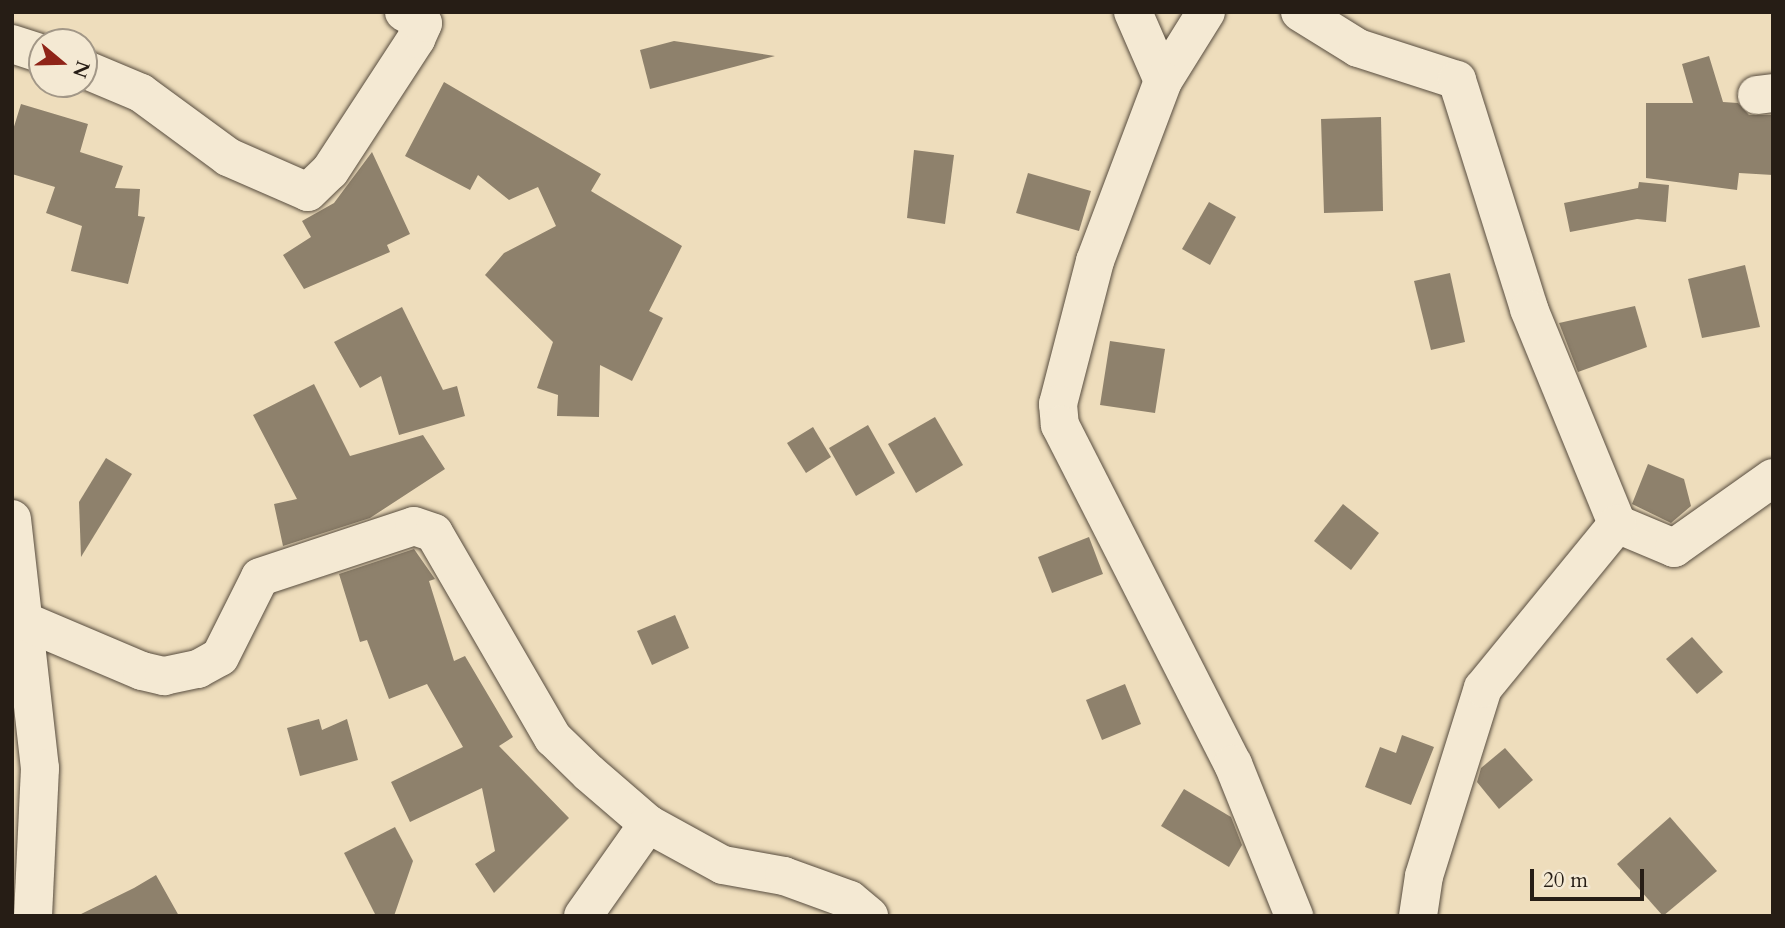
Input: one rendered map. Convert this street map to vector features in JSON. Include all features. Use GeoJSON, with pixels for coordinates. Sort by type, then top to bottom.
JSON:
{"type":"FeatureCollection","features":[{"type":"Feature","properties":{"kind":"street"},"geometry":{"type":"LineString","coordinates":[[98,75],[141,93],[228,156],[308,192],[330,171],[416,39],[423,23],[404,12]]}},
{"type":"Feature","properties":{"kind":"street"},"geometry":{"type":"LineString","coordinates":[[1133,12],[1163,81]]}},
{"type":"Feature","properties":{"kind":"street"},"geometry":{"type":"LineString","coordinates":[[1206,12],[1163,81],[1096,261],[1063,377],[1060,425],[1233,764],[1294,916]]}},
{"type":"Feature","properties":{"kind":"street"},"geometry":{"type":"LineString","coordinates":[[1300,12],[1357,48],[1457,80],[1529,309],[1618,524],[1674,548],[1773,478]]}},
{"type":"Feature","properties":{"kind":"street"},"geometry":{"type":"LineString","coordinates":[[12,519],[40,768],[33,916]]}},
{"type":"Feature","properties":{"kind":"street"},"geometry":{"type":"LineString","coordinates":[[1418,916],[1424,876],[1483,688],[1618,524]]}},
{"type":"Feature","properties":{"kind":"street"},"geometry":{"type":"LineString","coordinates":[[24,621],[142,671],[164,676],[198,669],[220,657],[260,577],[414,526],[440,543],[553,738],[648,824],[723,865],[784,876],[850,900],[869,916]]}},
{"type":"Feature","properties":{"kind":"street"},"geometry":{"type":"LineString","coordinates":[[583,916],[648,824]]}},
{"type":"Feature","properties":{"kind":"building"},"geometry":{"type":"Polygon","coordinates":[[[674,41],[775,56],[650,89],[640,50],[674,41]]]}},
{"type":"Feature","properties":{"kind":"building"},"geometry":{"type":"Polygon","coordinates":[[[1709,56],[1723,102],[1738,103],[1749,115],[1773,115],[1773,175],[1739,173],[1737,190],[1646,178],[1646,103],[1693,103],[1682,64],[1709,56]]]}},
{"type":"Feature","properties":{"kind":"building"},"geometry":{"type":"Polygon","coordinates":[[[444,82],[601,174],[591,191],[682,246],[649,311],[663,318],[632,381],[600,365],[599,417],[557,416],[558,395],[537,388],[553,342],[485,275],[504,253],[556,226],[538,187],[509,200],[478,175],[470,190],[405,156],[444,82]]]}},
{"type":"Feature","properties":{"kind":"building"},"geometry":{"type":"Polygon","coordinates":[[[21,104],[88,124],[80,152],[123,166],[115,188],[140,189],[138,216],[145,217],[128,284],[71,271],[82,226],[46,213],[55,187],[12,174],[12,133],[21,104]]]}},
{"type":"Feature","properties":{"kind":"building"},"geometry":{"type":"Polygon","coordinates":[[[1381,117],[1383,211],[1324,213],[1321,119],[1381,117]]]}},
{"type":"Feature","properties":{"kind":"building"},"geometry":{"type":"Polygon","coordinates":[[[914,150],[954,155],[945,224],[907,218],[914,150]]]}},
{"type":"Feature","properties":{"kind":"building"},"geometry":{"type":"Polygon","coordinates":[[[372,152],[410,234],[387,245],[390,252],[304,289],[283,255],[311,237],[302,221],[334,203],[372,152]]]}},
{"type":"Feature","properties":{"kind":"building"},"geometry":{"type":"Polygon","coordinates":[[[1028,173],[1091,191],[1079,231],[1016,213],[1028,173]]]}},
{"type":"Feature","properties":{"kind":"building"},"geometry":{"type":"Polygon","coordinates":[[[1639,182],[1669,185],[1666,222],[1637,219],[1570,232],[1564,203],[1638,188],[1639,182]]]}},
{"type":"Feature","properties":{"kind":"building"},"geometry":{"type":"Polygon","coordinates":[[[1209,202],[1236,217],[1210,265],[1182,249],[1209,202]]]}},
{"type":"Feature","properties":{"kind":"building"},"geometry":{"type":"Polygon","coordinates":[[[1745,265],[1760,327],[1702,338],[1688,279],[1745,265]]]}},
{"type":"Feature","properties":{"kind":"building"},"geometry":{"type":"Polygon","coordinates":[[[1450,273],[1465,342],[1431,350],[1414,281],[1450,273]]]}},
{"type":"Feature","properties":{"kind":"building"},"geometry":{"type":"Polygon","coordinates":[[[1635,306],[1647,347],[1578,372],[1559,323],[1635,306]]]}},
{"type":"Feature","properties":{"kind":"building"},"geometry":{"type":"Polygon","coordinates":[[[402,307],[443,390],[457,386],[465,416],[399,435],[381,376],[360,388],[334,342],[402,307]]]}},
{"type":"Feature","properties":{"kind":"building"},"geometry":{"type":"Polygon","coordinates":[[[1110,341],[1165,349],[1155,413],[1100,405],[1110,341]]]}},
{"type":"Feature","properties":{"kind":"building"},"geometry":{"type":"Polygon","coordinates":[[[314,384],[350,456],[423,435],[445,469],[370,518],[283,546],[274,504],[297,499],[253,415],[314,384]]]}},
{"type":"Feature","properties":{"kind":"building"},"geometry":{"type":"Polygon","coordinates":[[[935,417],[963,465],[916,493],[888,444],[935,417]]]}},
{"type":"Feature","properties":{"kind":"building"},"geometry":{"type":"Polygon","coordinates":[[[868,425],[895,473],[856,496],[829,448],[868,425]]]}},
{"type":"Feature","properties":{"kind":"building"},"geometry":{"type":"Polygon","coordinates":[[[813,427],[831,457],[806,473],[787,443],[813,427]]]}},
{"type":"Feature","properties":{"kind":"building"},"geometry":{"type":"Polygon","coordinates":[[[106,458],[132,474],[81,557],[79,502],[106,458]]]}},
{"type":"Feature","properties":{"kind":"building"},"geometry":{"type":"Polygon","coordinates":[[[1648,464],[1684,479],[1691,506],[1671,523],[1632,504],[1648,464]]]}},
{"type":"Feature","properties":{"kind":"building"},"geometry":{"type":"Polygon","coordinates":[[[1343,504],[1379,533],[1351,570],[1314,541],[1343,504]]]}},
{"type":"Feature","properties":{"kind":"building"},"geometry":{"type":"Polygon","coordinates":[[[1089,537],[1103,574],[1052,593],[1038,557],[1089,537]]]}},
{"type":"Feature","properties":{"kind":"building"},"geometry":{"type":"Polygon","coordinates":[[[414,549],[435,579],[429,581],[454,661],[465,656],[513,737],[499,746],[569,818],[494,893],[475,864],[495,851],[482,788],[410,822],[391,782],[463,747],[427,684],[389,699],[367,640],[360,642],[339,574],[414,549]]]}},
{"type":"Feature","properties":{"kind":"building"},"geometry":{"type":"Polygon","coordinates":[[[675,615],[689,648],[652,665],[637,631],[675,615]]]}},
{"type":"Feature","properties":{"kind":"building"},"geometry":{"type":"Polygon","coordinates":[[[1692,637],[1723,672],[1697,694],[1666,659],[1692,637]]]}},
{"type":"Feature","properties":{"kind":"building"},"geometry":{"type":"Polygon","coordinates":[[[1125,684],[1141,724],[1102,740],[1086,700],[1125,684]]]}},
{"type":"Feature","properties":{"kind":"building"},"geometry":{"type":"Polygon","coordinates":[[[319,719],[322,730],[347,719],[358,760],[300,776],[287,728],[319,719]]]}},
{"type":"Feature","properties":{"kind":"building"},"geometry":{"type":"Polygon","coordinates":[[[1402,735],[1434,747],[1411,805],[1365,787],[1380,747],[1396,753],[1402,735]]]}},
{"type":"Feature","properties":{"kind":"building"},"geometry":{"type":"Polygon","coordinates":[[[1505,748],[1533,780],[1499,809],[1477,782],[1481,768],[1505,748]]]}},
{"type":"Feature","properties":{"kind":"building"},"geometry":{"type":"Polygon","coordinates":[[[1184,789],[1231,817],[1242,845],[1229,867],[1161,826],[1184,789]]]}},
{"type":"Feature","properties":{"kind":"building"},"geometry":{"type":"Polygon","coordinates":[[[1670,817],[1717,871],[1663,916],[1617,864],[1670,817]]]}},
{"type":"Feature","properties":{"kind":"building"},"geometry":{"type":"Polygon","coordinates":[[[395,827],[413,861],[394,916],[376,916],[344,853],[395,827]]]}},
{"type":"Feature","properties":{"kind":"building"},"geometry":{"type":"Polygon","coordinates":[[[156,875],[179,916],[77,916],[134,888],[156,875]]]}}]}
